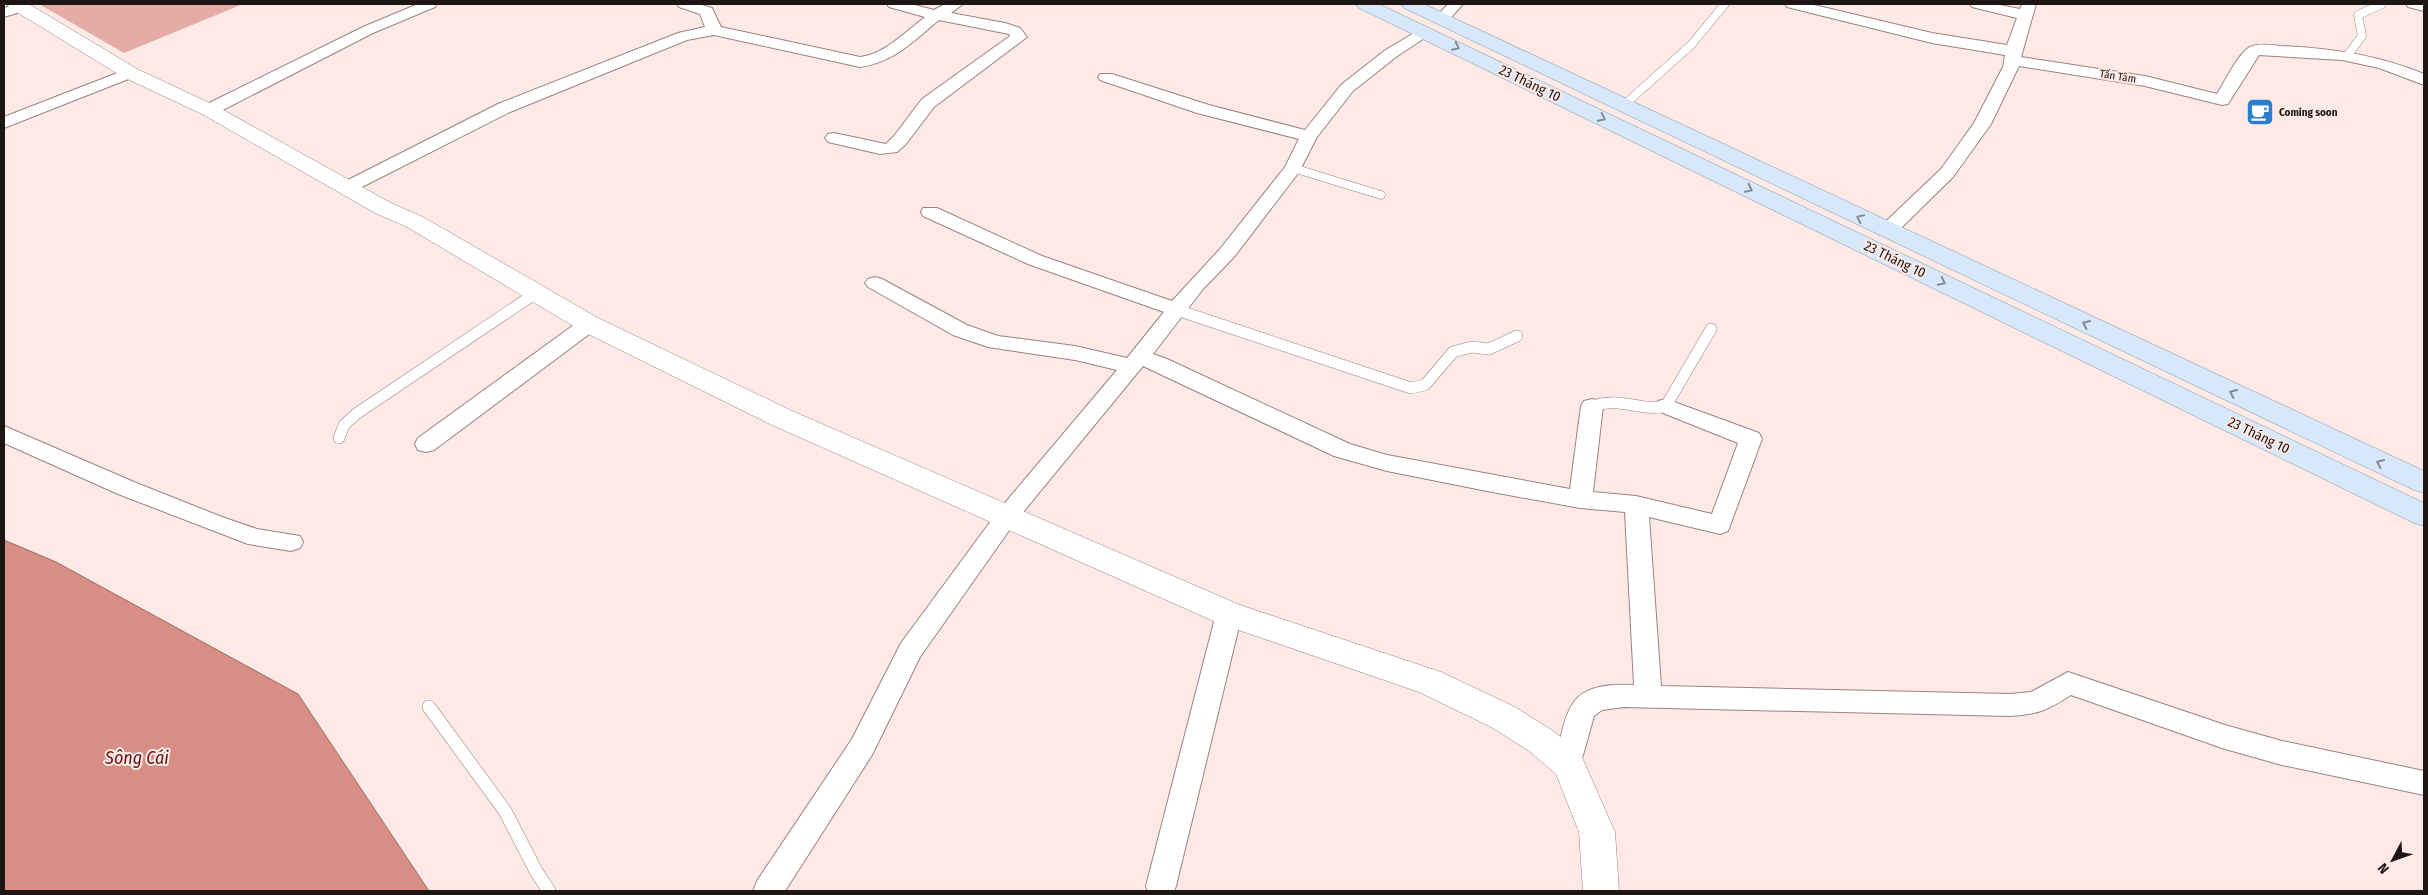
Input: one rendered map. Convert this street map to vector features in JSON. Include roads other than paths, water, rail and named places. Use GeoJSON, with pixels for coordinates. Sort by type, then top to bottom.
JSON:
{"type":"FeatureCollection","features":[{"type":"Feature","properties":{"kind":"main road","name":"23 Tháng 10"},"geometry":{"type":"LineString","coordinates":[[1365,4],[1441,18],[2424,515]]}},
{"type":"Feature","properties":{"kind":"main road","name":"23 Tháng 10"},"geometry":{"type":"LineString","coordinates":[[1410,4],[1624,104],[1887,231],[2424,483]]}},
{"type":"Feature","properties":{"kind":"street"},"geometry":{"type":"LineString","coordinates":[[209,110],[368,30],[430,4]]}},
{"type":"Feature","properties":{"kind":"street"},"geometry":{"type":"LineString","coordinates":[[684,4],[712,7],[714,30]]}},
{"type":"Feature","properties":{"kind":"street"},"geometry":{"type":"LineString","coordinates":[[834,138],[878,148],[890,148],[898,142],[918,112],[928,103],[1019,37],[1015,31],[1000,26],[936,15],[894,4]]}},
{"type":"Feature","properties":{"kind":"street"},"geometry":{"type":"LineString","coordinates":[[346,188],[504,108],[683,36],[714,30],[860,62],[876,60],[891,51],[936,15],[956,4]]}},
{"type":"Feature","properties":{"kind":"street","name":"Tấn Tâm"},"geometry":{"type":"LineString","coordinates":[[1792,4],[1932,38],[2145,80],[2222,100],[2250,54],[2256,50],[2347,56]]}},
{"type":"Feature","properties":{"kind":"street"},"geometry":{"type":"LineString","coordinates":[[1887,231],[1946,173],[1982,124],[2011,67],[2026,10],[1977,4]]}},
{"type":"Feature","properties":{"kind":"street"},"geometry":{"type":"LineString","coordinates":[[2413,4],[2424,7]]}},
{"type":"Feature","properties":{"kind":"street"},"geometry":{"type":"LineString","coordinates":[[14,8],[130,73],[209,110],[346,188],[415,222],[589,324],[782,418],[1100,556],[1143,578],[1229,614],[1430,682],[1503,718],[1540,741],[1568,764],[1597,832],[1601,891]]}},
{"type":"Feature","properties":{"kind":"street"},"geometry":{"type":"LineString","coordinates":[[768,891],[862,747],[910,650],[1007,516],[1136,362],[1196,285],[1227,253],[1293,168],[1309,136],[1347,88],[1390,54],[1441,18]]}},
{"type":"Feature","properties":{"kind":"street"},"geometry":{"type":"LineString","coordinates":[[2347,56],[2388,66],[2424,80]]}},
{"type":"Feature","properties":{"kind":"street"},"geometry":{"type":"LineString","coordinates":[[4,124],[130,73]]}},
{"type":"Feature","properties":{"kind":"street"},"geometry":{"type":"LineString","coordinates":[[1106,77],[1203,109],[1309,136]]}},
{"type":"Feature","properties":{"kind":"street"},"geometry":{"type":"LineString","coordinates":[[930,212],[1035,260],[1178,310]]}},
{"type":"Feature","properties":{"kind":"street"},"geometry":{"type":"LineString","coordinates":[[875,283],[960,330],[996,342],[1160,364],[1342,450],[1387,463],[1580,499],[1636,504],[1720,525],[1751,439],[1666,406]]}},
{"type":"Feature","properties":{"kind":"street"},"geometry":{"type":"LineString","coordinates":[[426,444],[589,324]]}},
{"type":"Feature","properties":{"kind":"street"},"geometry":{"type":"LineString","coordinates":[[1580,499],[1592,406]]}},
{"type":"Feature","properties":{"kind":"street"},"geometry":{"type":"LineString","coordinates":[[4,434],[126,488],[214,523],[256,538],[291,542]]}},
{"type":"Feature","properties":{"kind":"street"},"geometry":{"type":"LineString","coordinates":[[1636,504],[1648,696]]}},
{"type":"Feature","properties":{"kind":"street"},"geometry":{"type":"LineString","coordinates":[[1161,886],[1177,809],[1192,762],[1229,614]]}},
{"type":"Feature","properties":{"kind":"street"},"geometry":{"type":"LineString","coordinates":[[1568,764],[1582,710],[1596,699],[1648,696],[2010,705],[2036,703],[2068,683],[2226,737],[2282,753],[2424,783]]}},
{"type":"Feature","properties":{"kind":"lane"},"geometry":{"type":"LineString","coordinates":[[1624,104],[1691,45],[1724,4]]}},
{"type":"Feature","properties":{"kind":"lane"},"geometry":{"type":"LineString","coordinates":[[2347,56],[2362,36],[2358,15],[2382,4]]}},
{"type":"Feature","properties":{"kind":"lane"},"geometry":{"type":"LineString","coordinates":[[1293,168],[1381,195]]}},
{"type":"Feature","properties":{"kind":"lane"},"geometry":{"type":"LineString","coordinates":[[339,438],[344,425],[356,414],[536,293]]}},
{"type":"Feature","properties":{"kind":"lane"},"geometry":{"type":"LineString","coordinates":[[1178,310],[1411,388],[1425,385],[1453,352],[1471,347],[1490,349],[1517,336]]}},
{"type":"Feature","properties":{"kind":"lane"},"geometry":{"type":"LineString","coordinates":[[1592,406],[1610,401],[1628,403],[1652,410],[1666,406],[1711,329]]}},
{"type":"Feature","properties":{"kind":"lane"},"geometry":{"type":"LineString","coordinates":[[429,707],[505,811],[536,872],[550,891]]}},
{"type":"Feature","properties":{"kind":"water","name":"Sông Cái"},"geometry":{"type":"Polygon","coordinates":[[[4,540],[56,562],[298,694],[429,891],[4,891],[4,540]]]}},
{"type":"Feature","properties":{"kind":"place","name":"Coming soon"},"geometry":{"type":"Point","coordinates":[2260,112]}}]}
